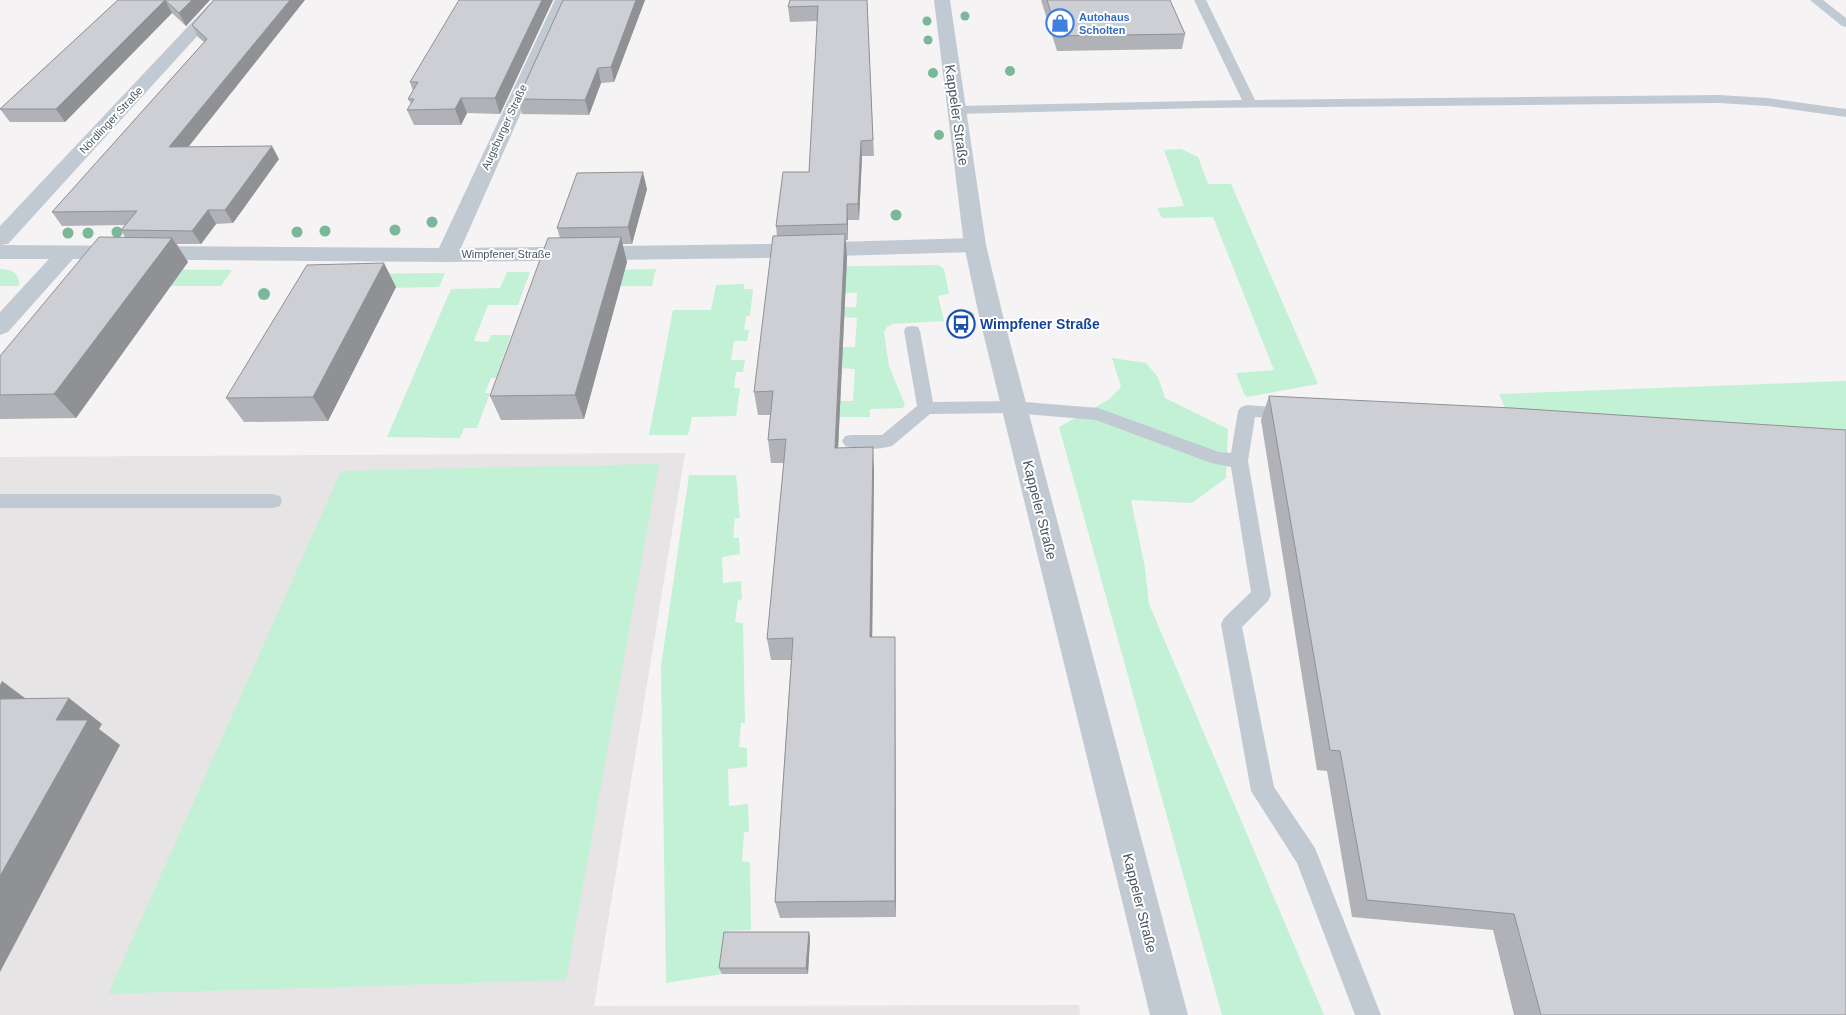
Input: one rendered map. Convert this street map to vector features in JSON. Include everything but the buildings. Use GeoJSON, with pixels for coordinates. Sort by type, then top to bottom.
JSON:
{"type":"FeatureCollection","features":[{"type":"Feature","properties":{"kind":"street","name":"Nördlinger Straße"},"geometry":{"type":"LineString","coordinates":[[0,238],[222,0]]}},
{"type":"Feature","properties":{"kind":"street","name":"Augsburger Straße"},"geometry":{"type":"LineString","coordinates":[[447,254],[562,0]]}},
{"type":"Feature","properties":{"kind":"street","name":"Kappeler Straße"},"geometry":{"type":"LineString","coordinates":[[942,0],[975,245],[1014,407],[1169,1015]]}},
{"type":"Feature","properties":{"kind":"street","name":"Wimpfener Straße"},"geometry":{"type":"LineString","coordinates":[[0,252],[447,254],[766,251],[975,245]]}},
{"type":"Feature","properties":{"kind":"street"},"geometry":{"type":"LineString","coordinates":[[0,328],[67,252]]}},
{"type":"Feature","properties":{"kind":"lane"},"geometry":{"type":"LineString","coordinates":[[1200,0],[1250,103]]}},
{"type":"Feature","properties":{"kind":"lane"},"geometry":{"type":"LineString","coordinates":[[1816,0],[1846,24]]}},
{"type":"Feature","properties":{"kind":"lane"},"geometry":{"type":"LineString","coordinates":[[956,110],[1250,103],[1719,99],[1768,102],[1846,114]]}},
{"type":"Feature","properties":{"kind":"lane"},"geometry":{"type":"LineString","coordinates":[[912,331],[926,408]]}},
{"type":"Feature","properties":{"kind":"lane"},"geometry":{"type":"LineString","coordinates":[[851,441],[886,441],[926,408],[1014,407],[1098,414],[1217,458],[1239,461]]}},
{"type":"Feature","properties":{"kind":"lane"},"geometry":{"type":"LineString","coordinates":[[1307,414],[1247,410],[1239,461],[1261,594],[1231,624],[1263,791],[1306,856],[1368,1015]]}},
{"type":"Feature","properties":{"kind":"lane"},"geometry":{"type":"LineString","coordinates":[[0,501],[273,501]]}},
{"type":"Feature","properties":{"kind":"shaded area"},"geometry":{"type":"Polygon","coordinates":[[[685,453],[594,1006],[1079,1005],[1080,1015],[0,1015],[0,457],[685,453]]]}},
{"type":"Feature","properties":{"kind":"green space"},"geometry":{"type":"Polygon","coordinates":[[[1181,149],[1198,157],[1208,184],[1231,184],[1318,384],[1247,397],[1244,394],[1236,373],[1274,370],[1213,217],[1162,218],[1157,208],[1184,206],[1164,150],[1181,149]]]}},
{"type":"Feature","properties":{"kind":"green space"},"geometry":{"type":"Polygon","coordinates":[[[938,265],[944,269],[949,294],[938,296],[944,321],[893,324],[887,327],[884,332],[889,366],[905,405],[903,408],[870,409],[870,417],[837,417],[840,401],[853,401],[855,369],[841,368],[842,347],[855,347],[857,318],[844,317],[845,307],[856,307],[857,293],[845,293],[846,282],[783,267],[938,265]]]}},
{"type":"Feature","properties":{"kind":"green space"},"geometry":{"type":"Polygon","coordinates":[[[0,269],[8,270],[17,275],[19,286],[0,286],[0,269]]]}},
{"type":"Feature","properties":{"kind":"green space"},"geometry":{"type":"Polygon","coordinates":[[[111,269],[232,270],[221,286],[171,286],[111,269]]]}},
{"type":"Feature","properties":{"kind":"green space"},"geometry":{"type":"Polygon","coordinates":[[[656,269],[652,286],[547,287],[553,271],[656,269]]]}},
{"type":"Feature","properties":{"kind":"green space"},"geometry":{"type":"Polygon","coordinates":[[[507,272],[530,272],[518,305],[488,305],[474,341],[488,342],[491,335],[511,335],[496,378],[491,378],[485,393],[490,393],[477,428],[464,428],[460,438],[387,437],[451,289],[500,288],[507,272]]]}},
{"type":"Feature","properties":{"kind":"green space"},"geometry":{"type":"Polygon","coordinates":[[[445,273],[439,287],[330,289],[339,274],[445,273]]]}},
{"type":"Feature","properties":{"kind":"green space"},"geometry":{"type":"Polygon","coordinates":[[[744,284],[744,289],[753,289],[750,316],[746,316],[744,330],[749,330],[747,341],[734,341],[731,360],[745,360],[743,372],[736,372],[734,388],[740,388],[736,416],[692,417],[688,435],[649,435],[673,310],[711,310],[716,285],[744,284]]]}},
{"type":"Feature","properties":{"kind":"green space"},"geometry":{"type":"Polygon","coordinates":[[[1112,358],[1146,363],[1158,377],[1165,398],[1228,429],[1226,478],[1192,503],[1131,500],[1145,568],[1149,604],[1324,1015],[1222,1015],[1059,427],[1108,400],[1121,387],[1112,358]]]}},
{"type":"Feature","properties":{"kind":"green space"},"geometry":{"type":"Polygon","coordinates":[[[1846,381],[1846,455],[1516,434],[1499,394],[1846,381]]]}},
{"type":"Feature","properties":{"kind":"green space"},"geometry":{"type":"Polygon","coordinates":[[[659,464],[566,980],[108,994],[341,471],[659,464]]]}},
{"type":"Feature","properties":{"kind":"green space"},"geometry":{"type":"Polygon","coordinates":[[[689,475],[736,475],[740,518],[735,518],[733,538],[739,538],[740,554],[722,557],[723,583],[741,581],[742,599],[738,600],[735,622],[743,623],[745,723],[741,723],[739,747],[747,748],[747,767],[728,769],[729,806],[748,804],[749,832],[744,832],[742,861],[750,862],[751,930],[726,931],[722,974],[666,983],[661,666],[689,475]]]}},
{"type":"Feature","properties":{"kind":"place","name":"Autohaus Scholten"},"geometry":{"type":"Point","coordinates":[1060,23]}},
{"type":"Feature","properties":{"kind":"place","name":"Wimpfener Straße"},"geometry":{"type":"Point","coordinates":[961,324]}}]}
